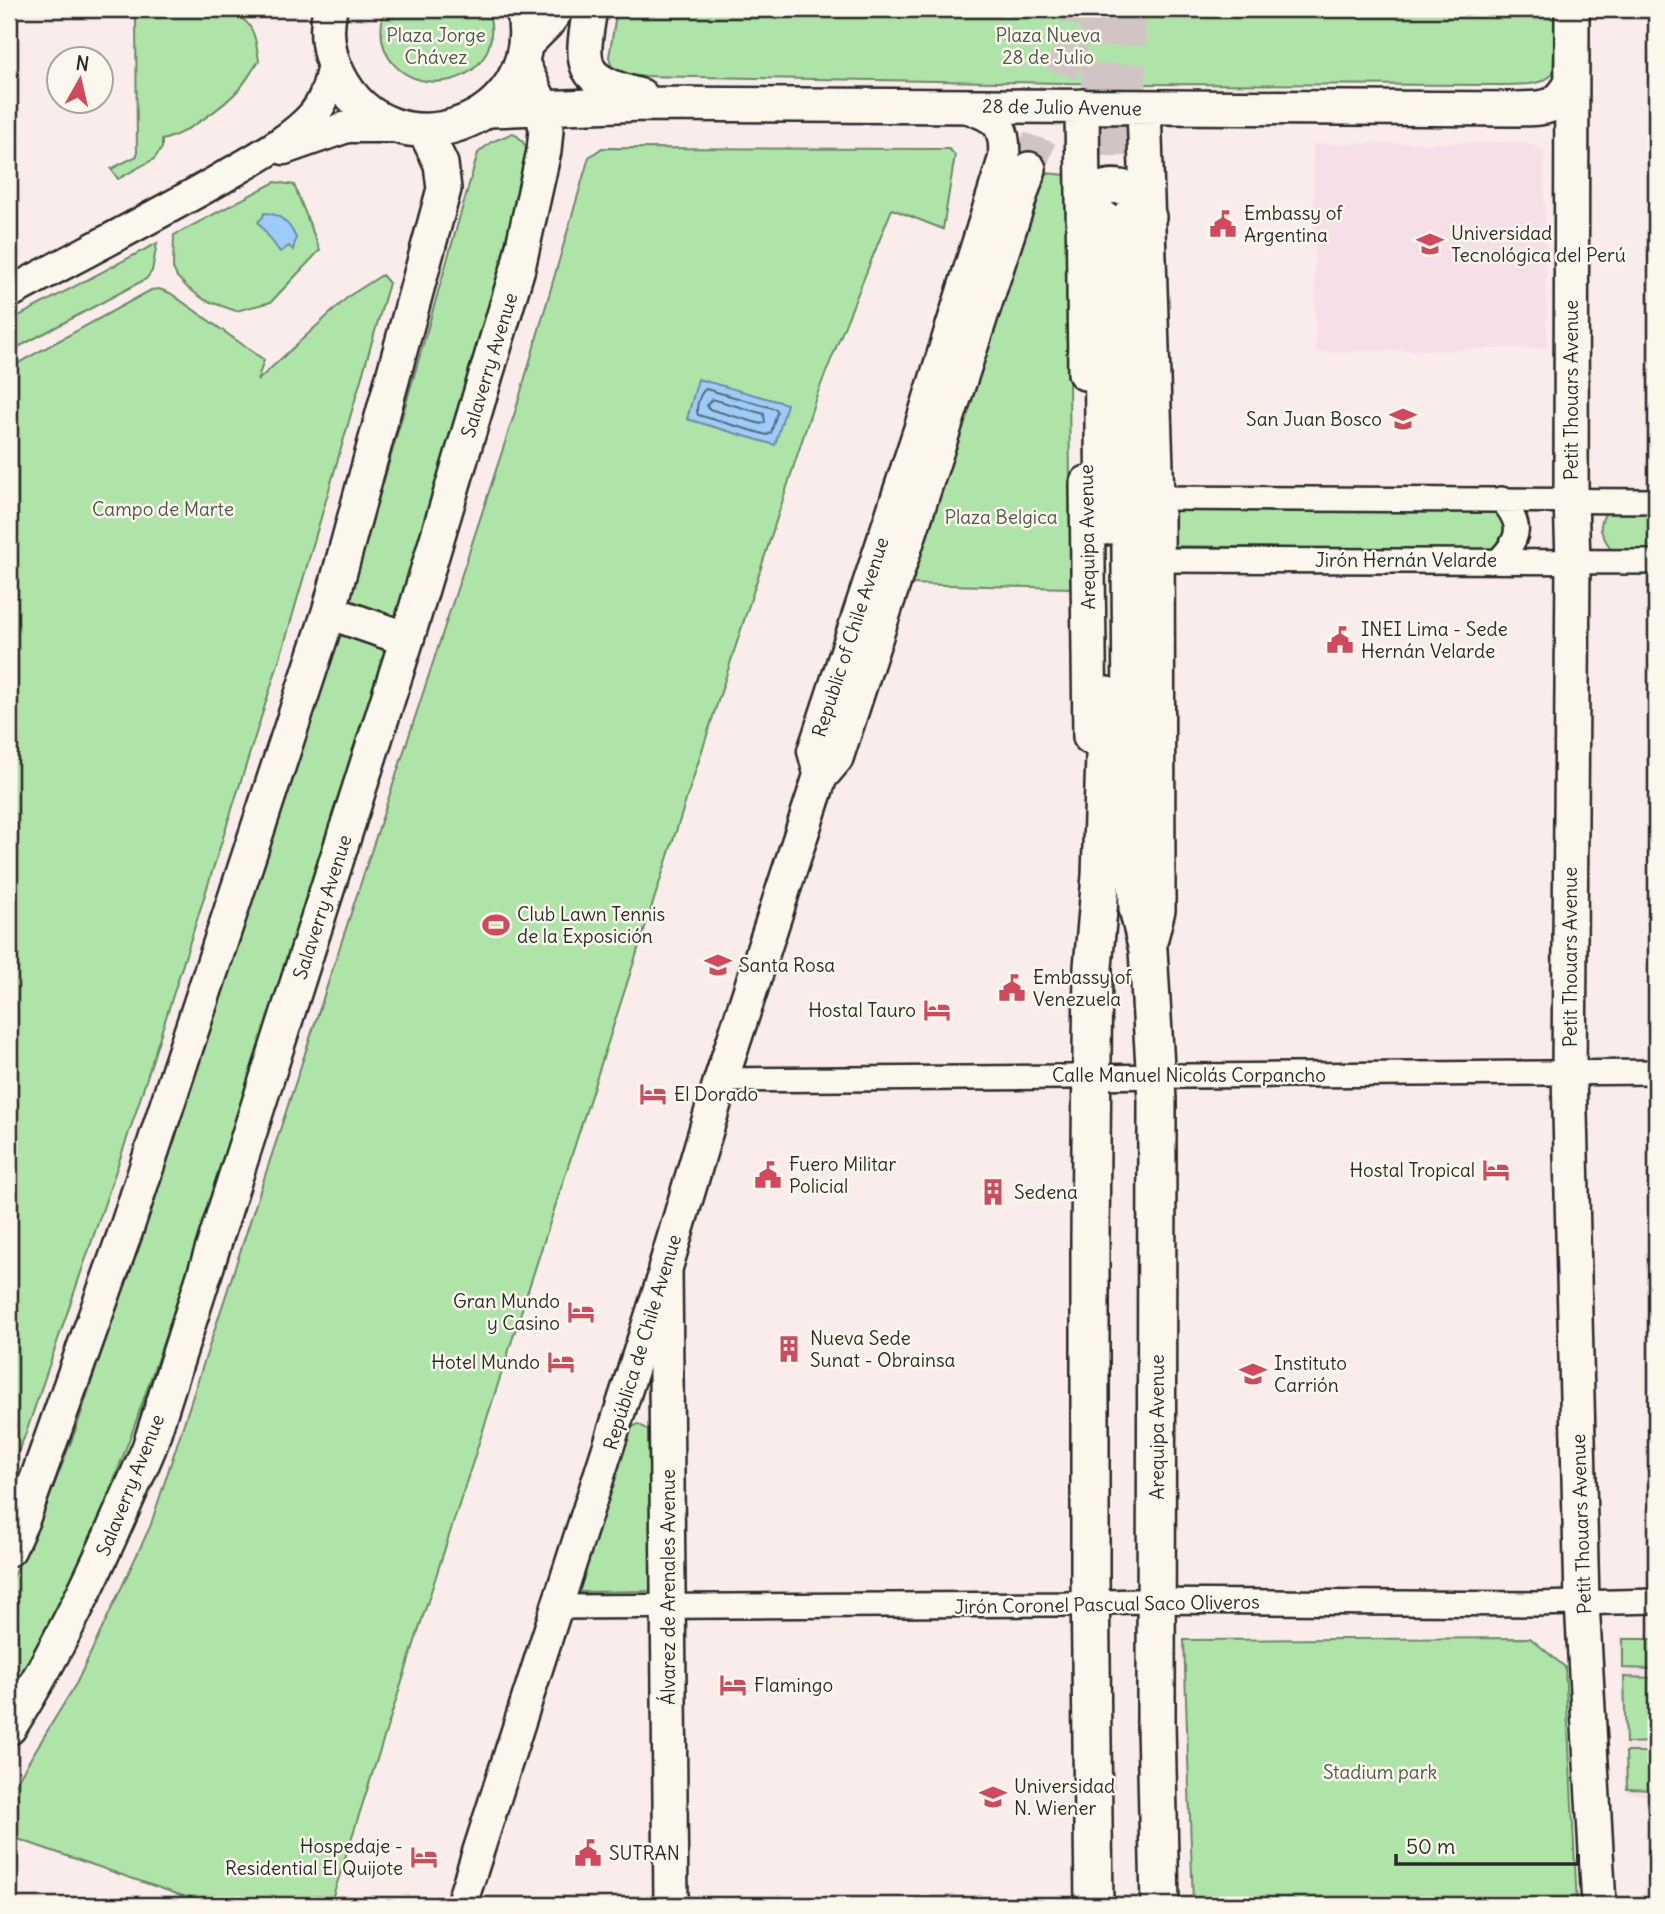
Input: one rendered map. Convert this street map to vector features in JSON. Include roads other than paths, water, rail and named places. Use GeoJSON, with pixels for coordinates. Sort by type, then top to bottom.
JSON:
{"type":"FeatureCollection","features":[{"type":"Feature","properties":{"kind":"main road"},"geometry":{"type":"LineString","coordinates":[[306,9],[317,22],[344,86],[359,104],[379,118],[413,129],[448,129],[470,122],[489,110],[503,96],[514,81],[524,55],[526,21],[523,9]]}},
{"type":"Feature","properties":{"kind":"main road"},"geometry":{"type":"LineString","coordinates":[[330,9],[330,53]]}},
{"type":"Feature","properties":{"kind":"main road"},"geometry":{"type":"LineString","coordinates":[[590,9],[584,57],[587,68],[595,78],[634,94],[688,104]]}},
{"type":"Feature","properties":{"kind":"main road","name":"Petit Thouars Avenue"},"geometry":{"type":"LineString","coordinates":[[1572,9],[1573,561],[1569,1072],[1582,1602],[1599,1905]]}},
{"type":"Feature","properties":{"kind":"main road"},"geometry":{"type":"LineString","coordinates":[[1574,48],[1582,21],[1589,9]]}},
{"type":"Feature","properties":{"kind":"main road","name":"Salaverry Avenue"},"geometry":{"type":"LineString","coordinates":[[9,1728],[75,1610],[149,1448],[407,639],[518,268],[544,151],[546,130],[542,106],[524,55]]}},
{"type":"Feature","properties":{"kind":"main road","name":"28 de Julio Avenue"},"geometry":{"type":"LineString","coordinates":[[489,110],[542,106],[688,104],[1541,108],[1556,104],[1572,84]]}},
{"type":"Feature","properties":{"kind":"main road","name":"Arequipa Avenue"},"geometry":{"type":"LineString","coordinates":[[1082,106],[1116,222],[1157,498],[1158,910],[1148,950]]}},
{"type":"Feature","properties":{"kind":"main road","name":"Arequipa Avenue"},"geometry":{"type":"LineString","coordinates":[[1094,1905],[1090,1603],[1093,967],[1101,876],[1108,734],[1116,222],[1144,108]]}},
{"type":"Feature","properties":{"kind":"main road"},"geometry":{"type":"LineString","coordinates":[[9,1549],[23,1518],[125,1233],[329,612],[444,189],[441,164],[413,129]]}},
{"type":"Feature","properties":{"kind":"main road","name":"Republic of Chile Avenue"},"geometry":{"type":"LineString","coordinates":[[820,777],[836,758],[1029,169]]}},
{"type":"Feature","properties":{"kind":"main road","name":"Arequipa Avenue"},"geometry":{"type":"LineString","coordinates":[[1116,222],[1138,908],[1148,950],[1156,1075],[1156,1751],[1160,1905]]}},
{"type":"Feature","properties":{"kind":"main road"},"geometry":{"type":"LineString","coordinates":[[329,612],[407,639]]}},
{"type":"Feature","properties":{"kind":"main road","name":"República de Chile Avenue"},"geometry":{"type":"LineString","coordinates":[[666,1269],[721,1080],[820,777]]}},
{"type":"Feature","properties":{"kind":"main road","name":"Álvarez de Arenales Avenue"},"geometry":{"type":"LineString","coordinates":[[666,1269],[671,1905]]}},
{"type":"Feature","properties":{"kind":"street"},"geometry":{"type":"LineString","coordinates":[[524,55],[559,9]]}},
{"type":"Feature","properties":{"kind":"street"},"geometry":{"type":"LineString","coordinates":[[9,293],[169,208],[288,135],[314,114],[328,89],[330,53]]}},
{"type":"Feature","properties":{"kind":"street","name":"Republic of Chile Avenue"},"geometry":{"type":"LineString","coordinates":[[820,777],[813,751],[919,429],[1004,158],[1005,140],[1000,126],[989,115],[959,105]]}},
{"type":"Feature","properties":{"kind":"street"},"geometry":{"type":"LineString","coordinates":[[244,164],[347,127],[413,129]]}},
{"type":"Feature","properties":{"kind":"street"},"geometry":{"type":"LineString","coordinates":[[1157,498],[1656,501]]}},
{"type":"Feature","properties":{"kind":"street"},"geometry":{"type":"LineString","coordinates":[[1498,561],[1511,548],[1517,530],[1514,515],[1501,499]]}},
{"type":"Feature","properties":{"kind":"street","name":"Jirón Hernán Velarde"},"geometry":{"type":"LineString","coordinates":[[1156,560],[1656,562]]}},
{"type":"Feature","properties":{"kind":"street","name":"Calle Manuel Nicolás Corpancho"},"geometry":{"type":"LineString","coordinates":[[721,1080],[1656,1072]]}},
{"type":"Feature","properties":{"kind":"street","name":"República de Chile Avenue"},"geometry":{"type":"LineString","coordinates":[[461,1905],[666,1269]]}},
{"type":"Feature","properties":{"kind":"street","name":"Jirón Coronel Pascual Saco Oliveros"},"geometry":{"type":"LineString","coordinates":[[557,1607],[1157,1601],[1656,1601]]}},
{"type":"Feature","properties":{"kind":"water"},"geometry":{"type":"Polygon","coordinates":[[[264,213],[280,217],[288,224],[296,238],[293,250],[289,246],[280,252],[258,222],[264,213]]]}},
{"type":"Feature","properties":{"kind":"water"},"geometry":{"type":"Polygon","coordinates":[[[698,379],[787,404],[775,445],[687,419],[698,379]]]}},
{"type":"Feature","properties":{"kind":"tunnel"},"geometry":{"type":"LineString","coordinates":[[1029,169],[1083,9]]}},
{"type":"Feature","properties":{"kind":"tunnel"},"geometry":{"type":"LineString","coordinates":[[1098,9],[1102,219]]}},
{"type":"Feature","properties":{"kind":"tunnel"},"geometry":{"type":"LineString","coordinates":[[1127,9],[1129,219]]}},
{"type":"Feature","properties":{"kind":"place","name":"Embassy of Argentina"},"geometry":{"type":"Point","coordinates":[1223,224]}},
{"type":"Feature","properties":{"kind":"place","name":"Universidad Tecnológica del Perú"},"geometry":{"type":"Point","coordinates":[1430,244]}},
{"type":"Feature","properties":{"kind":"place","name":"San Juan Bosco"},"geometry":{"type":"Point","coordinates":[1403,419]}},
{"type":"Feature","properties":{"kind":"place","name":"INEI Lima - Sede Hernán Velarde"},"geometry":{"type":"Point","coordinates":[1340,640]}},
{"type":"Feature","properties":{"kind":"place","name":"Club Lawn Tennis de la Exposición"},"geometry":{"type":"Point","coordinates":[496,925]}},
{"type":"Feature","properties":{"kind":"place","name":"Santa Rosa"},"geometry":{"type":"Point","coordinates":[718,965]}},
{"type":"Feature","properties":{"kind":"place","name":"Embassy of Venezuela"},"geometry":{"type":"Point","coordinates":[1012,988]}},
{"type":"Feature","properties":{"kind":"place","name":"Hostal Tauro"},"geometry":{"type":"Point","coordinates":[937,1010]}},
{"type":"Feature","properties":{"kind":"place","name":"El Dorado"},"geometry":{"type":"Point","coordinates":[653,1094]}},
{"type":"Feature","properties":{"kind":"place","name":"Hostal Tropical"},"geometry":{"type":"Point","coordinates":[1496,1170]}},
{"type":"Feature","properties":{"kind":"place","name":"Fuero Militar Policial"},"geometry":{"type":"Point","coordinates":[768,1175]}},
{"type":"Feature","properties":{"kind":"place","name":"Sedena"},"geometry":{"type":"Point","coordinates":[993,1192]}},
{"type":"Feature","properties":{"kind":"place","name":"Gran Mundo y Casino"},"geometry":{"type":"Point","coordinates":[581,1312]}},
{"type":"Feature","properties":{"kind":"place","name":"Nueva Sede Sunat - Obrainsa"},"geometry":{"type":"Point","coordinates":[789,1349]}},
{"type":"Feature","properties":{"kind":"place","name":"Hotel Mundo"},"geometry":{"type":"Point","coordinates":[561,1362]}},
{"type":"Feature","properties":{"kind":"place","name":"Instituto Carrión"},"geometry":{"type":"Point","coordinates":[1253,1374]}},
{"type":"Feature","properties":{"kind":"place","name":"Flamingo"},"geometry":{"type":"Point","coordinates":[733,1685]}},
{"type":"Feature","properties":{"kind":"place","name":"Universidad N. Wiener"},"geometry":{"type":"Point","coordinates":[993,1797]}},
{"type":"Feature","properties":{"kind":"place","name":"SUTRAN"},"geometry":{"type":"Point","coordinates":[588,1853]}},
{"type":"Feature","properties":{"kind":"place","name":"Hospedaje - Residential El Quijote"},"geometry":{"type":"Point","coordinates":[424,1857]}},
{"type":"Feature","properties":{"kind":"park label","name":"Plaza Jorge Chávez"},"geometry":{"type":"Point","coordinates":[436,46]}},
{"type":"Feature","properties":{"kind":"park label","name":"Plaza Nueva 28 de Julio"},"geometry":{"type":"Point","coordinates":[1048,46]}},
{"type":"Feature","properties":{"kind":"park label","name":"Campo de Marte"},"geometry":{"type":"Point","coordinates":[163,509]}},
{"type":"Feature","properties":{"kind":"park label","name":"Plaza Belgica"},"geometry":{"type":"Point","coordinates":[1001,517]}},
{"type":"Feature","properties":{"kind":"park label","name":"Stadium park"},"geometry":{"type":"Point","coordinates":[1380,1772]}}]}
